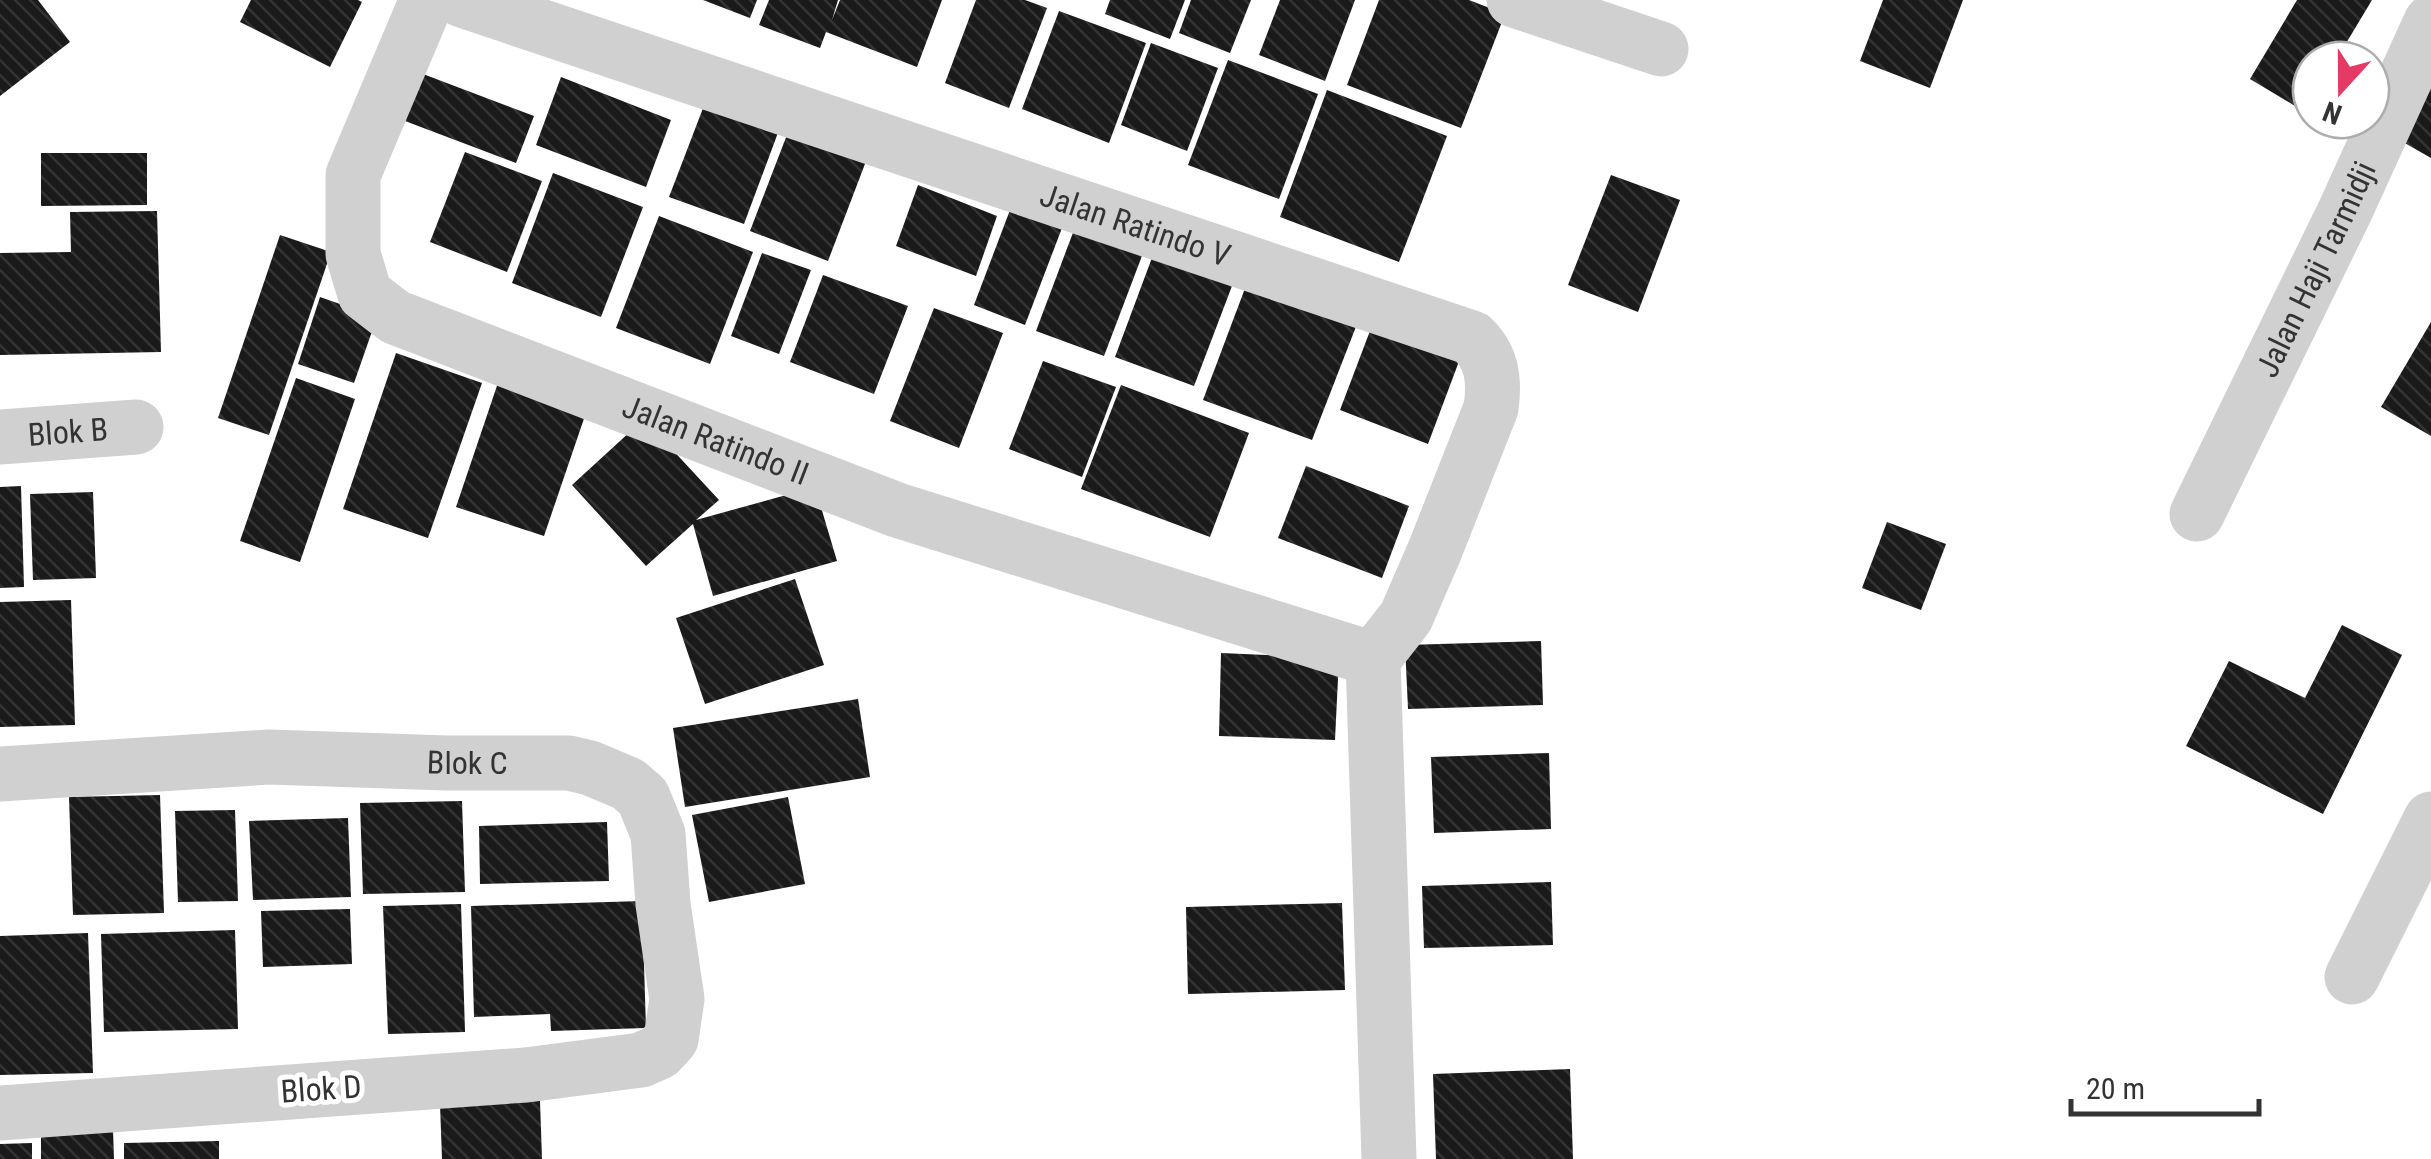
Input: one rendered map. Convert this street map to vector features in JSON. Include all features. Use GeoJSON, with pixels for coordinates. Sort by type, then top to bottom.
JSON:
{"type":"FeatureCollection","features":[{"type":"Feature","properties":{"kind":"street","name":"Jalan Ratindo II"},"geometry":{"type":"LineString","coordinates":[[427,0],[353,175],[353,254],[365,294],[395,317],[897,510],[1373,659]]}},
{"type":"Feature","properties":{"kind":"street","name":"Jalan Ratindo V"},"geometry":{"type":"LineString","coordinates":[[462,0],[1472,338],[1490,361],[1494,386],[1491,408],[1406,617],[1373,659]]}},
{"type":"Feature","properties":{"kind":"street"},"geometry":{"type":"LineString","coordinates":[[1514,0],[1661,49]]}},
{"type":"Feature","properties":{"kind":"street","name":"Jalan Haji Tarmidji"},"geometry":{"type":"LineString","coordinates":[[2197,514],[2431,22]]}},
{"type":"Feature","properties":{"kind":"street","name":"Blok B"},"geometry":{"type":"LineString","coordinates":[[0,437],[136,427]]}},
{"type":"Feature","properties":{"kind":"street"},"geometry":{"type":"LineString","coordinates":[[1373,659],[1389,1159]]}},
{"type":"Feature","properties":{"kind":"street","name":"Blok C"},"geometry":{"type":"LineString","coordinates":[[0,774],[270,758],[569,763],[628,784],[643,797],[658,834],[677,998],[671,1039],[660,1052],[641,1060]]}},
{"type":"Feature","properties":{"kind":"street"},"geometry":{"type":"LineString","coordinates":[[2352,977],[2431,819]]}},
{"type":"Feature","properties":{"kind":"street","name":"Blok D"},"geometry":{"type":"LineString","coordinates":[[0,1113],[526,1075],[641,1060]]}},
{"type":"Feature","properties":{"kind":"building"},"geometry":{"type":"Polygon","coordinates":[[[0,0],[38,0],[70,42],[0,96],[0,0]]]}},
{"type":"Feature","properties":{"kind":"building"},"geometry":{"type":"Polygon","coordinates":[[[251,0],[362,2],[330,67],[240,22],[251,0]]]}},
{"type":"Feature","properties":{"kind":"building"},"geometry":{"type":"Polygon","coordinates":[[[703,0],[757,0],[750,18],[703,0]]]}},
{"type":"Feature","properties":{"kind":"building"},"geometry":{"type":"Polygon","coordinates":[[[769,0],[838,0],[832,20],[840,0],[942,0],[917,67],[826,32],[820,48],[759,25],[769,0]]]}},
{"type":"Feature","properties":{"kind":"building"},"geometry":{"type":"Polygon","coordinates":[[[976,0],[1025,0],[1047,8],[1009,108],[945,83],[976,0]]]}},
{"type":"Feature","properties":{"kind":"building"},"geometry":{"type":"Polygon","coordinates":[[[1110,0],[1185,0],[1170,39],[1105,14],[1110,0]]]}},
{"type":"Feature","properties":{"kind":"building"},"geometry":{"type":"Polygon","coordinates":[[[1191,0],[1251,0],[1230,53],[1179,33],[1191,0]]]}},
{"type":"Feature","properties":{"kind":"building"},"geometry":{"type":"Polygon","coordinates":[[[1280,0],[1355,0],[1325,81],[1259,55],[1280,0]]]}},
{"type":"Feature","properties":{"kind":"building"},"geometry":{"type":"Polygon","coordinates":[[[1379,0],[1469,0],[1505,14],[1461,128],[1347,85],[1379,0]]]}},
{"type":"Feature","properties":{"kind":"building"},"geometry":{"type":"Polygon","coordinates":[[[1883,0],[1963,0],[1930,88],[1860,61],[1883,0]]]}},
{"type":"Feature","properties":{"kind":"building"},"geometry":{"type":"Polygon","coordinates":[[[2297,0],[2372,0],[2348,40],[2291,40],[2291,104],[2250,79],[2297,0]]]}},
{"type":"Feature","properties":{"kind":"building"},"geometry":{"type":"Polygon","coordinates":[[[1059,11],[1146,43],[1109,143],[1022,109],[1059,11]]]}},
{"type":"Feature","properties":{"kind":"building"},"geometry":{"type":"Polygon","coordinates":[[[1151,43],[1218,68],[1187,151],[1121,125],[1151,43]]]}},
{"type":"Feature","properties":{"kind":"building"},"geometry":{"type":"Polygon","coordinates":[[[1228,60],[1318,94],[1279,199],[1188,165],[1228,60]]]}},
{"type":"Feature","properties":{"kind":"building"},"geometry":{"type":"Polygon","coordinates":[[[423,74],[534,116],[516,163],[405,121],[423,74]]]}},
{"type":"Feature","properties":{"kind":"building"},"geometry":{"type":"Polygon","coordinates":[[[561,77],[671,120],[646,187],[536,145],[561,77]]]}},
{"type":"Feature","properties":{"kind":"building"},"geometry":{"type":"Polygon","coordinates":[[[2431,79],[2431,158],[2403,142],[2431,79]]]}},
{"type":"Feature","properties":{"kind":"building"},"geometry":{"type":"Polygon","coordinates":[[[1327,90],[1447,136],[1399,262],[1280,217],[1327,90]]]}},
{"type":"Feature","properties":{"kind":"building"},"geometry":{"type":"Polygon","coordinates":[[[705,103],[779,130],[744,224],[669,197],[705,103]]]}},
{"type":"Feature","properties":{"kind":"building"},"geometry":{"type":"Polygon","coordinates":[[[790,127],[868,156],[828,261],[750,231],[790,127]]]}},
{"type":"Feature","properties":{"kind":"building"},"geometry":{"type":"Polygon","coordinates":[[[465,152],[542,181],[507,272],[430,242],[465,152]]]}},
{"type":"Feature","properties":{"kind":"building"},"geometry":{"type":"Polygon","coordinates":[[[41,153],[147,153],[147,205],[41,206],[41,153]]]}},
{"type":"Feature","properties":{"kind":"building"},"geometry":{"type":"Polygon","coordinates":[[[553,173],[643,207],[601,317],[512,283],[553,173]]]}},
{"type":"Feature","properties":{"kind":"building"},"geometry":{"type":"Polygon","coordinates":[[[1611,175],[1680,200],[1638,312],[1568,285],[1611,175]]]}},
{"type":"Feature","properties":{"kind":"building"},"geometry":{"type":"Polygon","coordinates":[[[918,185],[997,216],[976,276],[896,246],[918,185]]]}},
{"type":"Feature","properties":{"kind":"building"},"geometry":{"type":"Polygon","coordinates":[[[1010,210],[1062,228],[1025,325],[974,305],[1010,210]]]}},
{"type":"Feature","properties":{"kind":"building"},"geometry":{"type":"Polygon","coordinates":[[[157,211],[161,352],[0,355],[0,253],[71,252],[70,212],[157,211]]]}},
{"type":"Feature","properties":{"kind":"building"},"geometry":{"type":"Polygon","coordinates":[[[659,216],[753,252],[710,364],[616,328],[659,216]]]}},
{"type":"Feature","properties":{"kind":"building"},"geometry":{"type":"Polygon","coordinates":[[[1077,222],[1145,248],[1104,356],[1036,331],[1077,222]]]}},
{"type":"Feature","properties":{"kind":"building"},"geometry":{"type":"Polygon","coordinates":[[[280,235],[331,252],[269,435],[218,418],[280,235]]]}},
{"type":"Feature","properties":{"kind":"building"},"geometry":{"type":"Polygon","coordinates":[[[762,253],[811,270],[779,354],[731,336],[762,253]]]}},
{"type":"Feature","properties":{"kind":"building"},"geometry":{"type":"Polygon","coordinates":[[[1153,255],[1232,286],[1194,386],[1115,357],[1153,255]]]}},
{"type":"Feature","properties":{"kind":"building"},"geometry":{"type":"Polygon","coordinates":[[[823,275],[908,306],[874,394],[790,362],[823,275]]]}},
{"type":"Feature","properties":{"kind":"building"},"geometry":{"type":"Polygon","coordinates":[[[1247,283],[1357,324],[1312,440],[1203,400],[1247,283]]]}},
{"type":"Feature","properties":{"kind":"building"},"geometry":{"type":"Polygon","coordinates":[[[320,297],[377,317],[354,383],[298,364],[320,297]]]}},
{"type":"Feature","properties":{"kind":"building"},"geometry":{"type":"Polygon","coordinates":[[[934,308],[1003,333],[959,448],[890,421],[934,308]]]}},
{"type":"Feature","properties":{"kind":"building"},"geometry":{"type":"Polygon","coordinates":[[[1376,315],[1464,348],[1428,444],[1340,410],[1376,315]]]}},
{"type":"Feature","properties":{"kind":"building"},"geometry":{"type":"Polygon","coordinates":[[[2431,322],[2431,436],[2381,407],[2431,322]]]}},
{"type":"Feature","properties":{"kind":"building"},"geometry":{"type":"Polygon","coordinates":[[[396,353],[482,383],[428,538],[343,509],[396,353]]]}},
{"type":"Feature","properties":{"kind":"building"},"geometry":{"type":"Polygon","coordinates":[[[1043,361],[1116,387],[1082,477],[1009,449],[1043,361]]]}},
{"type":"Feature","properties":{"kind":"building"},"geometry":{"type":"Polygon","coordinates":[[[503,368],[591,398],[544,536],[456,507],[503,368]]]}},
{"type":"Feature","properties":{"kind":"building"},"geometry":{"type":"Polygon","coordinates":[[[296,378],[355,399],[300,562],[240,541],[296,378]]]}},
{"type":"Feature","properties":{"kind":"building"},"geometry":{"type":"Polygon","coordinates":[[[1121,385],[1249,433],[1210,537],[1081,489],[1121,385]]]}},
{"type":"Feature","properties":{"kind":"building"},"geometry":{"type":"Polygon","coordinates":[[[644,419],[719,500],[696,520],[815,487],[837,561],[713,596],[693,524],[646,566],[572,485],[644,419]]]}},
{"type":"Feature","properties":{"kind":"building"},"geometry":{"type":"Polygon","coordinates":[[[1306,466],[1409,506],[1382,578],[1278,538],[1306,466]]]}},
{"type":"Feature","properties":{"kind":"building"},"geometry":{"type":"Polygon","coordinates":[[[21,486],[24,587],[0,588],[0,487],[21,486]]]}},
{"type":"Feature","properties":{"kind":"building"},"geometry":{"type":"Polygon","coordinates":[[[93,492],[96,578],[33,580],[30,494],[93,492]]]}},
{"type":"Feature","properties":{"kind":"building"},"geometry":{"type":"Polygon","coordinates":[[[1887,522],[1946,544],[1921,610],[1862,588],[1887,522]]]}},
{"type":"Feature","properties":{"kind":"building"},"geometry":{"type":"Polygon","coordinates":[[[795,579],[824,665],[705,704],[676,618],[795,579]]]}},
{"type":"Feature","properties":{"kind":"building"},"geometry":{"type":"Polygon","coordinates":[[[71,600],[75,725],[0,727],[0,602],[71,600]]]}},
{"type":"Feature","properties":{"kind":"building"},"geometry":{"type":"Polygon","coordinates":[[[2342,625],[2402,655],[2323,814],[2186,746],[2229,661],[2305,698],[2342,625]]]}},
{"type":"Feature","properties":{"kind":"building"},"geometry":{"type":"Polygon","coordinates":[[[1541,641],[1543,705],[1408,709],[1405,645],[1541,641]]]}},
{"type":"Feature","properties":{"kind":"building"},"geometry":{"type":"Polygon","coordinates":[[[1221,653],[1339,658],[1335,740],[1219,736],[1221,653]]]}},
{"type":"Feature","properties":{"kind":"building"},"geometry":{"type":"Polygon","coordinates":[[[858,699],[870,777],[685,807],[673,728],[858,699]]]}},
{"type":"Feature","properties":{"kind":"building"},"geometry":{"type":"Polygon","coordinates":[[[1549,753],[1551,829],[1434,833],[1431,757],[1549,753]]]}},
{"type":"Feature","properties":{"kind":"building"},"geometry":{"type":"Polygon","coordinates":[[[160,795],[164,913],[73,915],[69,797],[160,795]]]}},
{"type":"Feature","properties":{"kind":"building"},"geometry":{"type":"Polygon","coordinates":[[[788,797],[805,884],[709,902],[692,815],[788,797]]]}},
{"type":"Feature","properties":{"kind":"building"},"geometry":{"type":"Polygon","coordinates":[[[462,801],[465,892],[363,894],[360,803],[462,801]]]}},
{"type":"Feature","properties":{"kind":"building"},"geometry":{"type":"Polygon","coordinates":[[[235,810],[238,901],[178,902],[175,811],[235,810]]]}},
{"type":"Feature","properties":{"kind":"building"},"geometry":{"type":"Polygon","coordinates":[[[348,818],[351,897],[253,900],[249,821],[348,818]]]}},
{"type":"Feature","properties":{"kind":"building"},"geometry":{"type":"Polygon","coordinates":[[[607,822],[609,881],[480,884],[479,826],[607,822]]]}},
{"type":"Feature","properties":{"kind":"building"},"geometry":{"type":"Polygon","coordinates":[[[1551,882],[1553,945],[1424,948],[1422,886],[1551,882]]]}},
{"type":"Feature","properties":{"kind":"building"},"geometry":{"type":"Polygon","coordinates":[[[642,901],[646,1028],[551,1031],[550,1014],[474,1017],[471,906],[642,901]]]}},
{"type":"Feature","properties":{"kind":"building"},"geometry":{"type":"Polygon","coordinates":[[[1342,903],[1345,990],[1188,994],[1186,907],[1342,903]]]}},
{"type":"Feature","properties":{"kind":"building"},"geometry":{"type":"Polygon","coordinates":[[[461,904],[465,1032],[388,1034],[383,906],[461,904]]]}},
{"type":"Feature","properties":{"kind":"building"},"geometry":{"type":"Polygon","coordinates":[[[350,909],[352,964],[263,967],[261,911],[350,909]]]}},
{"type":"Feature","properties":{"kind":"building"},"geometry":{"type":"Polygon","coordinates":[[[235,930],[238,1029],[104,1032],[101,934],[235,930]]]}},
{"type":"Feature","properties":{"kind":"building"},"geometry":{"type":"Polygon","coordinates":[[[88,933],[93,1073],[0,1075],[0,936],[88,933]]]}},
{"type":"Feature","properties":{"kind":"building"},"geometry":{"type":"Polygon","coordinates":[[[1570,1069],[1573,1159],[1436,1159],[1433,1074],[1570,1069]]]}},
{"type":"Feature","properties":{"kind":"building"},"geometry":{"type":"Polygon","coordinates":[[[540,1101],[542,1159],[442,1159],[440,1104],[540,1101]]]}},
{"type":"Feature","properties":{"kind":"building"},"geometry":{"type":"Polygon","coordinates":[[[113,1129],[114,1159],[41,1159],[41,1131],[113,1129]]]}},
{"type":"Feature","properties":{"kind":"building"},"geometry":{"type":"Polygon","coordinates":[[[219,1141],[219,1159],[124,1159],[124,1143],[219,1141]]]}},
{"type":"Feature","properties":{"kind":"building"},"geometry":{"type":"Polygon","coordinates":[[[32,1143],[32,1159],[0,1159],[0,1144],[32,1143]]]}}]}
